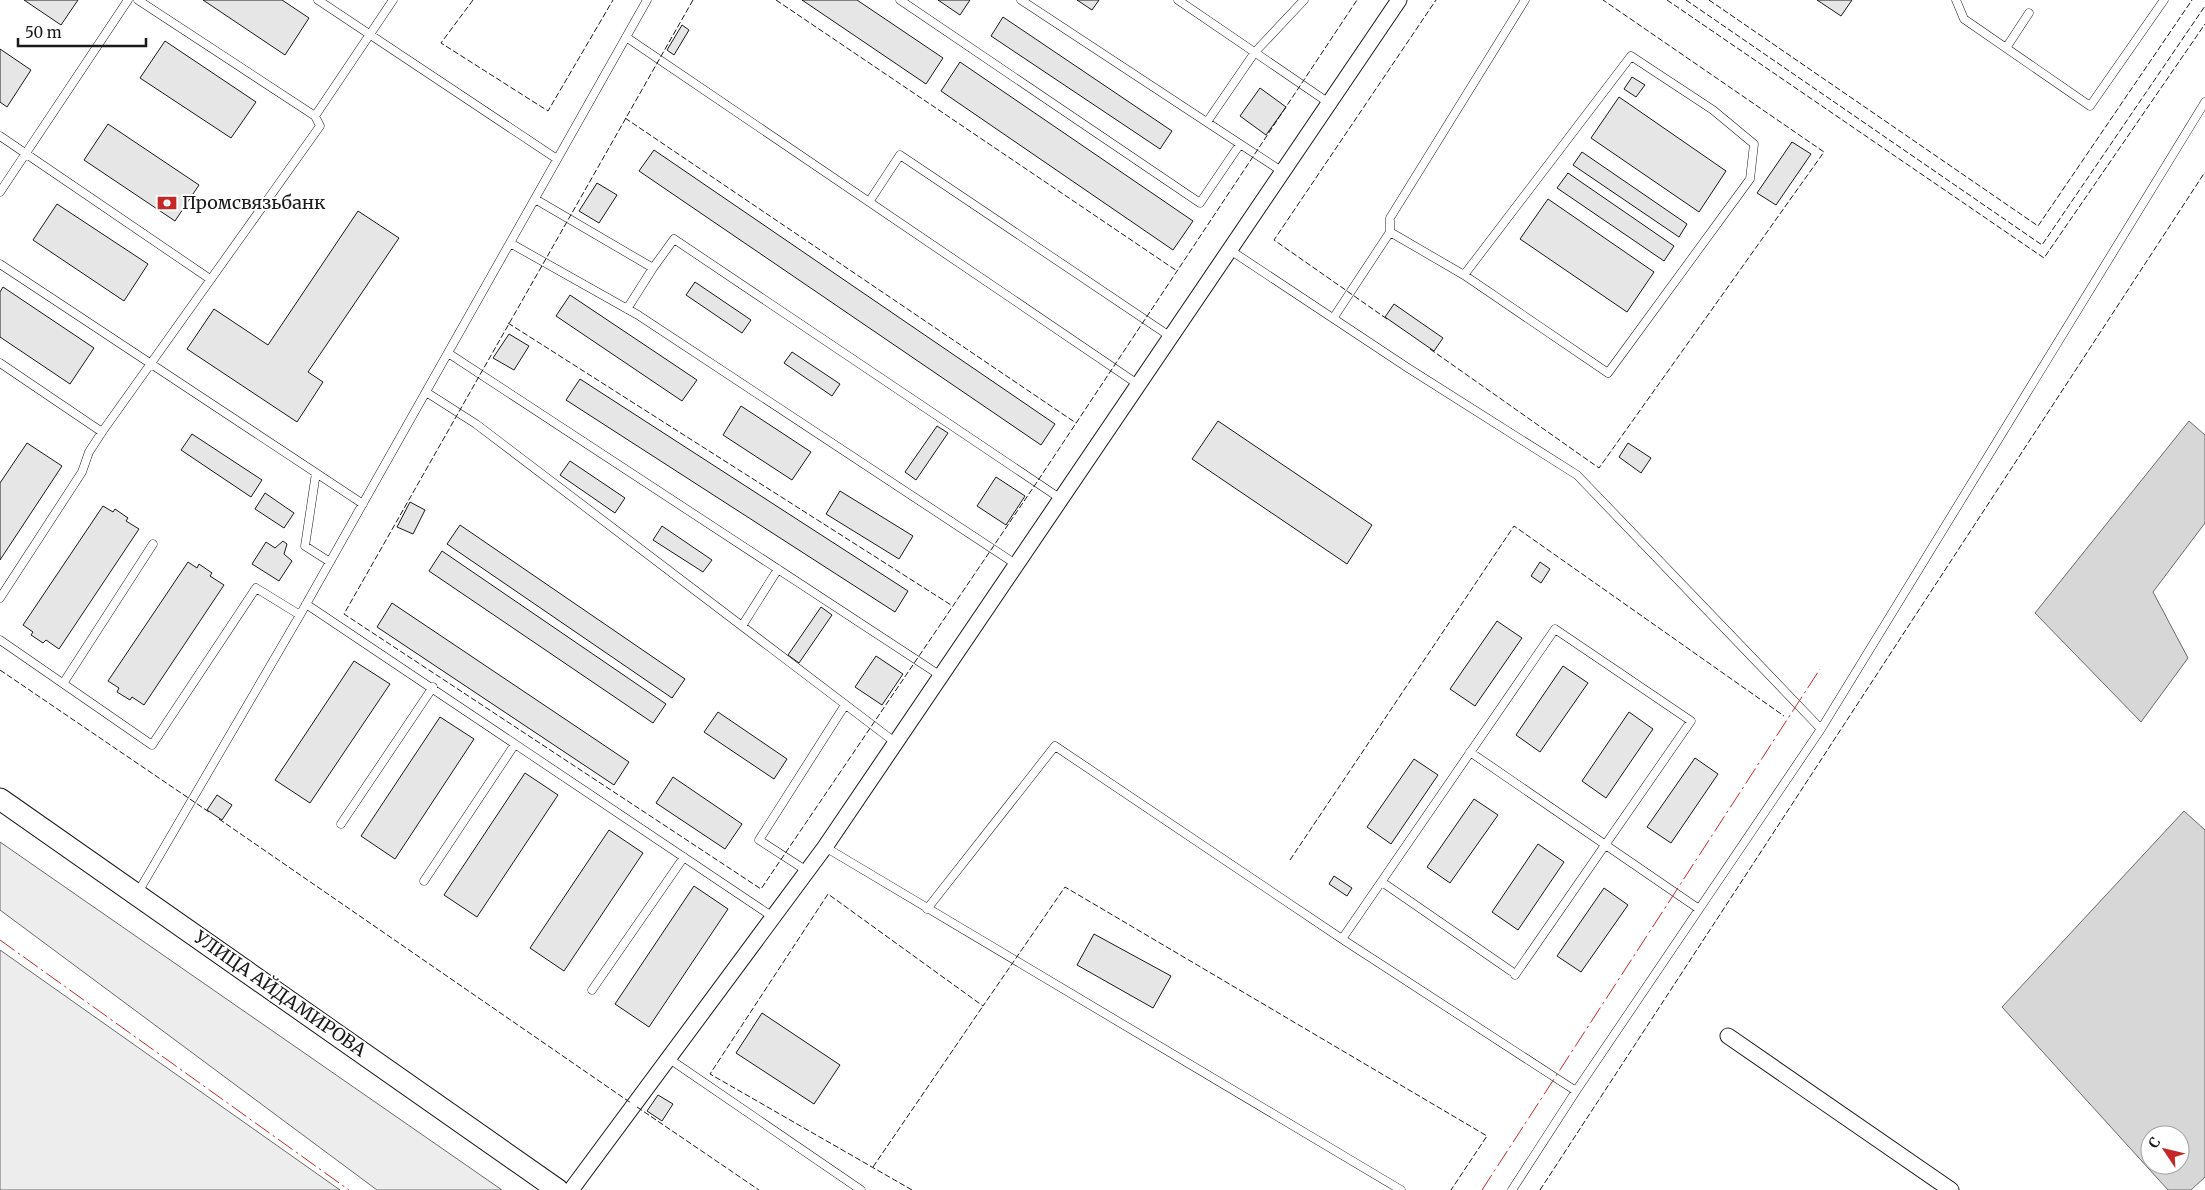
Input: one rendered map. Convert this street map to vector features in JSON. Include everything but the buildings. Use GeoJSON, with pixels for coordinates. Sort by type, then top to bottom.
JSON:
{"type":"FeatureCollection","features":[{"type":"Feature","properties":{"kind":"main road","name":"УЛИЦА АЙДАМИРОВА"},"geometry":{"type":"LineString","coordinates":[[0,799],[558,1190]]}},
{"type":"Feature","properties":{"kind":"street"},"geometry":{"type":"LineString","coordinates":[[571,1190],[825,847],[1398,0]]}},
{"type":"Feature","properties":{"kind":"street"},"geometry":{"type":"LineString","coordinates":[[1728,1036],[1951,1190]]}},
{"type":"Feature","properties":{"kind":"lane"},"geometry":{"type":"LineString","coordinates":[[0,192],[128,0]]}},
{"type":"Feature","properties":{"kind":"lane"},"geometry":{"type":"LineString","coordinates":[[0,598],[82,472],[89,452],[102,432],[149,363],[320,126],[314,116],[138,0]]}},
{"type":"Feature","properties":{"kind":"lane"},"geometry":{"type":"LineString","coordinates":[[318,0],[557,160]]}},
{"type":"Feature","properties":{"kind":"lane"},"geometry":{"type":"LineString","coordinates":[[314,116],[371,35],[393,0]]}},
{"type":"Feature","properties":{"kind":"lane"},"geometry":{"type":"LineString","coordinates":[[138,894],[300,615],[647,0]]}},
{"type":"Feature","properties":{"kind":"lane"},"geometry":{"type":"LineString","coordinates":[[900,0],[1200,203],[1240,144]]}},
{"type":"Feature","properties":{"kind":"lane"},"geometry":{"type":"LineString","coordinates":[[1022,0],[1283,172]]}},
{"type":"Feature","properties":{"kind":"lane"},"geometry":{"type":"LineString","coordinates":[[1178,0],[1330,102]]}},
{"type":"Feature","properties":{"kind":"lane"},"geometry":{"type":"LineString","coordinates":[[1207,122],[1255,52],[1304,0]]}},
{"type":"Feature","properties":{"kind":"lane"},"geometry":{"type":"LineString","coordinates":[[1334,317],[1390,232],[1390,218],[1525,0]]}},
{"type":"Feature","properties":{"kind":"lane"},"geometry":{"type":"LineString","coordinates":[[1956,0],[1964,19],[2090,106],[2164,0]]}},
{"type":"Feature","properties":{"kind":"lane"},"geometry":{"type":"LineString","coordinates":[[2006,48],[2029,13]]}},
{"type":"Feature","properties":{"kind":"lane"},"geometry":{"type":"LineString","coordinates":[[626,37],[1139,385]]}},
{"type":"Feature","properties":{"kind":"lane"},"geometry":{"type":"LineString","coordinates":[[1390,232],[1464,275],[1608,373],[1750,179],[1754,144],[1713,110],[1632,56],[1464,275]]}},
{"type":"Feature","properties":{"kind":"lane"},"geometry":{"type":"LineString","coordinates":[[1512,1190],[1576,1091],[1821,729],[2205,102]]}},
{"type":"Feature","properties":{"kind":"lane"},"geometry":{"type":"LineString","coordinates":[[0,136],[210,279]]}},
{"type":"Feature","properties":{"kind":"lane"},"geometry":{"type":"LineString","coordinates":[[869,202],[900,155],[1171,338]]}},
{"type":"Feature","properties":{"kind":"lane"},"geometry":{"type":"LineString","coordinates":[[535,199],[654,268]]}},
{"type":"Feature","properties":{"kind":"lane"},"geometry":{"type":"LineString","coordinates":[[627,309],[674,239],[1061,499]]}},
{"type":"Feature","properties":{"kind":"lane"},"geometry":{"type":"LineString","coordinates":[[510,243],[627,309],[1016,565]]}},
{"type":"Feature","properties":{"kind":"lane"},"geometry":{"type":"LineString","coordinates":[[1230,250],[1334,317],[1408,368],[1577,476],[1821,729]]}},
{"type":"Feature","properties":{"kind":"lane"},"geometry":{"type":"LineString","coordinates":[[0,264],[363,504]]}},
{"type":"Feature","properties":{"kind":"lane"},"geometry":{"type":"LineString","coordinates":[[448,353],[941,676]]}},
{"type":"Feature","properties":{"kind":"lane"},"geometry":{"type":"LineString","coordinates":[[0,363],[102,432]]}},
{"type":"Feature","properties":{"kind":"lane"},"geometry":{"type":"LineString","coordinates":[[426,392],[476,424],[896,743]]}},
{"type":"Feature","properties":{"kind":"lane"},"geometry":{"type":"LineString","coordinates":[[316,473],[305,546],[330,562]]}},
{"type":"Feature","properties":{"kind":"lane"},"geometry":{"type":"LineString","coordinates":[[64,682],[153,544]]}},
{"type":"Feature","properties":{"kind":"lane"},"geometry":{"type":"LineString","coordinates":[[742,626],[778,569]]}},
{"type":"Feature","properties":{"kind":"lane"},"geometry":{"type":"LineString","coordinates":[[0,640],[64,682],[152,745],[256,588],[300,615]]}},
{"type":"Feature","properties":{"kind":"lane"},"geometry":{"type":"LineString","coordinates":[[306,604],[773,917]]}},
{"type":"Feature","properties":{"kind":"lane"},"geometry":{"type":"LineString","coordinates":[[1342,939],[1555,629],[1691,721],[1513,973],[1382,882]]}},
{"type":"Feature","properties":{"kind":"lane"},"geometry":{"type":"LineString","coordinates":[[341,824],[433,688]]}},
{"type":"Feature","properties":{"kind":"lane"},"geometry":{"type":"LineString","coordinates":[[808,871],[759,840],[846,705]]}},
{"type":"Feature","properties":{"kind":"lane"},"geometry":{"type":"LineString","coordinates":[[424,881],[515,744]]}},
{"type":"Feature","properties":{"kind":"lane"},"geometry":{"type":"LineString","coordinates":[[927,909],[1054,746],[1342,939],[1576,1091]]}},
{"type":"Feature","properties":{"kind":"lane"},"geometry":{"type":"LineString","coordinates":[[1470,752],[1699,909]]}},
{"type":"Feature","properties":{"kind":"lane"},"geometry":{"type":"LineString","coordinates":[[825,847],[1402,1190]]}},
{"type":"Feature","properties":{"kind":"lane"},"geometry":{"type":"LineString","coordinates":[[592,990],[684,857]]}},
{"type":"Feature","properties":{"kind":"lane"},"geometry":{"type":"LineString","coordinates":[[668,1058],[861,1190]]}},
{"type":"Feature","properties":{"kind":"shaded area"},"geometry":{"type":"Polygon","coordinates":[[[2189,421],[2205,435],[2205,523],[2153,592],[2188,658],[2141,722],[2035,613],[2189,421]]]}},
{"type":"Feature","properties":{"kind":"shaded area"},"geometry":{"type":"Polygon","coordinates":[[[2184,811],[2205,830],[2205,1177],[2191,1190],[2168,1190],[2154,1175],[2190,1175],[2190,1125],[2140,1125],[2140,1159],[2002,1007],[2184,811]]]}},
{"type":"Feature","properties":{"kind":"shaded area"},"geometry":{"type":"Polygon","coordinates":[[[0,842],[502,1190],[377,1190],[0,910],[0,842]]]}},
{"type":"Feature","properties":{"kind":"shaded area"},"geometry":{"type":"Polygon","coordinates":[[[0,950],[340,1190],[0,1190],[0,950]]]}},
{"type":"Feature","properties":{"kind":"fence"},"geometry":{"type":"LineString","coordinates":[[473,0],[441,43],[548,111],[613,0]]}},
{"type":"Feature","properties":{"kind":"fence"},"geometry":{"type":"LineString","coordinates":[[693,0],[344,614],[761,889],[1037,482],[1357,0]]}},
{"type":"Feature","properties":{"kind":"fence"},"geometry":{"type":"LineString","coordinates":[[776,0],[1177,271]]}},
{"type":"Feature","properties":{"kind":"fence"},"geometry":{"type":"LineString","coordinates":[[1387,319],[1274,240],[1436,0]]}},
{"type":"Feature","properties":{"kind":"fence"},"geometry":{"type":"LineString","coordinates":[[1430,349],[1599,468],[1824,152],[1603,0]]}},
{"type":"Feature","properties":{"kind":"fence"},"geometry":{"type":"LineString","coordinates":[[1667,0],[2044,258],[2205,24]]}},
{"type":"Feature","properties":{"kind":"fence"},"geometry":{"type":"LineString","coordinates":[[1686,0],[2042,245],[2205,6]]}},
{"type":"Feature","properties":{"kind":"fence"},"geometry":{"type":"LineString","coordinates":[[1709,0],[2038,226],[2192,0]]}},
{"type":"Feature","properties":{"kind":"fence"},"geometry":{"type":"LineString","coordinates":[[625,118],[1076,423]]}},
{"type":"Feature","properties":{"kind":"fence"},"geometry":{"type":"LineString","coordinates":[[1540,1190],[2205,172]]}},
{"type":"Feature","properties":{"kind":"fence"},"geometry":{"type":"LineString","coordinates":[[508,323],[951,605]]}},
{"type":"Feature","properties":{"kind":"fence"},"geometry":{"type":"LineString","coordinates":[[1290,860],[1514,526],[1784,716]]}},
{"type":"Feature","properties":{"kind":"fence"},"geometry":{"type":"LineString","coordinates":[[0,670],[209,812]]}},
{"type":"Feature","properties":{"kind":"fence"},"geometry":{"type":"LineString","coordinates":[[219,819],[631,1103]]}},
{"type":"Feature","properties":{"kind":"fence"},"geometry":{"type":"LineString","coordinates":[[912,1190],[710,1074],[828,894],[983,1006],[1065,887],[1487,1136],[1451,1190]]}},
{"type":"Feature","properties":{"kind":"fence"},"geometry":{"type":"LineString","coordinates":[[873,1167],[983,1006]]}},
{"type":"Feature","properties":{"kind":"fence"},"geometry":{"type":"LineString","coordinates":[[637,1107],[759,1190]]}},
{"type":"Feature","properties":{"kind":"power"},"geometry":{"type":"LineString","coordinates":[[1482,1190],[1820,669]]}},
{"type":"Feature","properties":{"kind":"power"},"geometry":{"type":"LineString","coordinates":[[0,940],[349,1190]]}},
{"type":"Feature","properties":{"kind":"place","name":"Промсвязьбанк"},"geometry":{"type":"Point","coordinates":[167,203]}}]}
